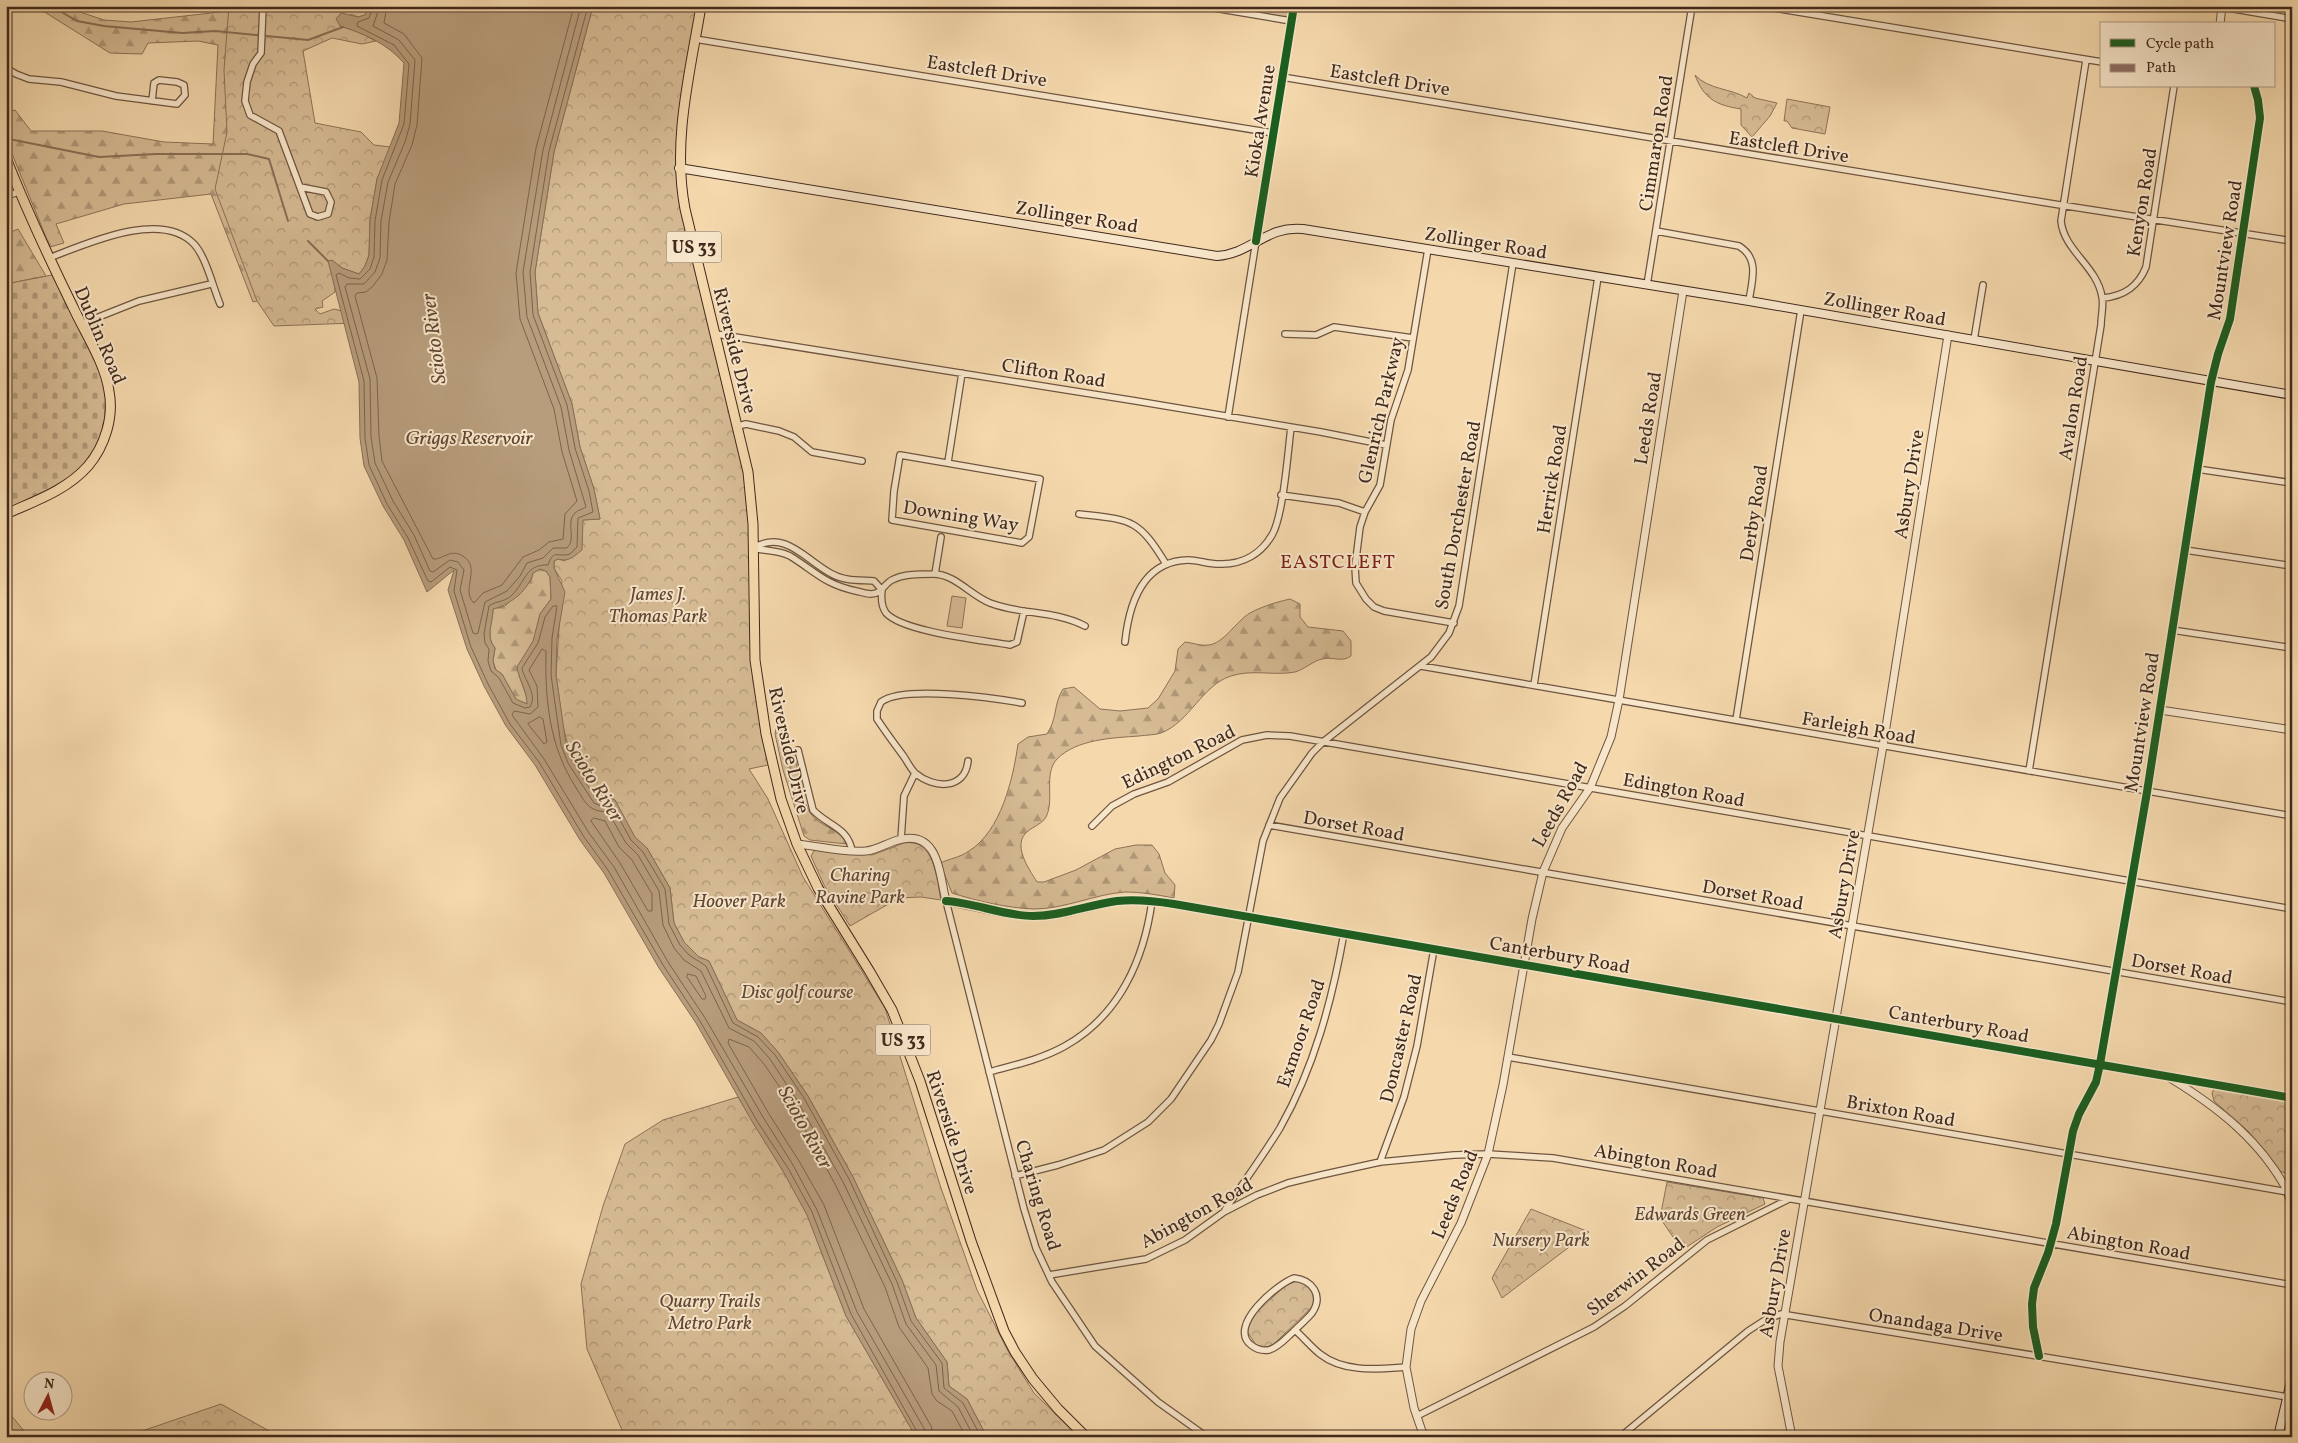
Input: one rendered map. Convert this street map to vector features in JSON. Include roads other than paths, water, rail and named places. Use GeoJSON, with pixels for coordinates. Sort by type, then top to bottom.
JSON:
{"type":"FeatureCollection","features":[{"type":"Feature","properties":{"kind":"main road","name":"Riverside Drive"},"geometry":{"type":"LineString","coordinates":[[701,6],[679,142],[679,168],[685,209],[744,453],[751,500],[753,631],[758,690],[781,799],[797,844],[818,888],[892,1010],[920,1081],[972,1241],[1004,1331],[1015,1352],[1033,1378],[1058,1409],[1086,1437]]}},
{"type":"Feature","properties":{"kind":"main road","name":"Dublin Road"},"geometry":{"type":"LineString","coordinates":[[6,158],[49,258],[102,369],[109,390],[110,416],[103,442],[88,465],[72,480],[51,494],[6,514]]}},
{"type":"Feature","properties":{"kind":"main road","name":"Zollinger Road"},"geometry":{"type":"LineString","coordinates":[[679,168],[1217,256],[1234,254],[1272,232],[1284,228],[1296,228],[1749,301],[2292,395]]}},
{"type":"Feature","properties":{"kind":"main road"},"geometry":{"type":"LineString","coordinates":[[2292,1180],[2288,1192],[2292,1204]]}},
{"type":"Feature","properties":{"kind":"main road"},"geometry":{"type":"LineString","coordinates":[[2278,1437],[2292,1377]]}},
{"type":"Feature","properties":{"kind":"street"},"geometry":{"type":"LineString","coordinates":[[1202,6],[1292,21]]}},
{"type":"Feature","properties":{"kind":"street","name":"Kioka Avenue"},"geometry":{"type":"LineString","coordinates":[[1228,417],[1294,6]]}},
{"type":"Feature","properties":{"kind":"street","name":"Cimmaron Road"},"geometry":{"type":"LineString","coordinates":[[1647,285],[1692,6]]}},
{"type":"Feature","properties":{"kind":"street"},"geometry":{"type":"LineString","coordinates":[[1762,6],[2100,62]]}},
{"type":"Feature","properties":{"kind":"street"},"geometry":{"type":"LineString","coordinates":[[2220,22],[2222,7],[2292,19]]}},
{"type":"Feature","properties":{"kind":"street"},"geometry":{"type":"LineString","coordinates":[[263,9],[261,53],[253,64],[248,82],[245,100],[247,109],[256,120],[269,124],[280,131],[300,187],[310,214],[318,217],[328,214],[331,202],[326,192],[300,187]]}},
{"type":"Feature","properties":{"kind":"street","name":"Eastcleft Drive"},"geometry":{"type":"LineString","coordinates":[[696,39],[1273,133]]}},
{"type":"Feature","properties":{"kind":"street"},"geometry":{"type":"LineString","coordinates":[[2086,60],[2061,221],[2064,235],[2093,273],[2103,298]]}},
{"type":"Feature","properties":{"kind":"street"},"geometry":{"type":"LineString","coordinates":[[6,68],[29,79],[61,82],[116,96],[177,104],[182,101],[185,89],[180,83],[158,80],[154,84],[152,100]]}},
{"type":"Feature","properties":{"kind":"street","name":"Eastcleft Drive"},"geometry":{"type":"LineString","coordinates":[[1282,77],[2063,206],[2292,241]]}},
{"type":"Feature","properties":{"kind":"street","name":"Kenyon Road"},"geometry":{"type":"LineString","coordinates":[[2103,298],[2122,294],[2138,283],[2146,267],[2174,88]]}},
{"type":"Feature","properties":{"kind":"street","name":"Mountview Road"},"geometry":{"type":"LineString","coordinates":[[2038,1356],[2033,1327],[2032,1304],[2036,1280],[2051,1244],[2076,1122],[2091,1095],[2100,1064],[2147,792],[2211,382],[2230,319],[2244,234],[2260,118],[2255,88]]}},
{"type":"Feature","properties":{"kind":"street"},"geometry":{"type":"LineString","coordinates":[[6,196],[19,192]]}},
{"type":"Feature","properties":{"kind":"street"},"geometry":{"type":"LineString","coordinates":[[49,258],[121,232],[174,231],[189,240],[199,251],[220,304]]}},
{"type":"Feature","properties":{"kind":"street"},"geometry":{"type":"LineString","coordinates":[[1656,231],[1739,246],[1747,251],[1752,259],[1749,301]]}},
{"type":"Feature","properties":{"kind":"street","name":"Glenrich Parkway"},"geometry":{"type":"LineString","coordinates":[[1428,249],[1408,370],[1391,420],[1380,485],[1365,512],[1360,527],[1354,567],[1356,584],[1374,607],[1384,611],[1454,623]]}},
{"type":"Feature","properties":{"kind":"street","name":"South Dorchester Road"},"geometry":{"type":"LineString","coordinates":[[1015,1176],[1104,1150],[1148,1122],[1171,1099],[1219,1024],[1238,972],[1258,857],[1280,798],[1312,752],[1431,657],[1454,623],[1460,600],[1513,263]]}},
{"type":"Feature","properties":{"kind":"street","name":"Herrick Road"},"geometry":{"type":"LineString","coordinates":[[1534,685],[1598,277]]}},
{"type":"Feature","properties":{"kind":"street"},"geometry":{"type":"LineString","coordinates":[[81,324],[139,301],[211,284]]}},
{"type":"Feature","properties":{"kind":"street"},"geometry":{"type":"LineString","coordinates":[[1974,340],[1983,285]]}},
{"type":"Feature","properties":{"kind":"street","name":"Leeds Road"},"geometry":{"type":"LineString","coordinates":[[1424,1437],[1417,1416],[1406,1367],[1415,1317],[1461,1223],[1488,1154],[1542,872],[1562,828],[1590,788],[1611,737],[1619,700],[1683,290]]}},
{"type":"Feature","properties":{"kind":"street","name":"Avalon Road"},"geometry":{"type":"LineString","coordinates":[[2029,771],[2103,298]]}},
{"type":"Feature","properties":{"kind":"street","name":"Derby Road"},"geometry":{"type":"LineString","coordinates":[[1736,720],[1801,310]]}},
{"type":"Feature","properties":{"kind":"street"},"geometry":{"type":"LineString","coordinates":[[1285,334],[1316,335],[1334,327],[1413,338]]}},
{"type":"Feature","properties":{"kind":"street","name":"Clifton Road"},"geometry":{"type":"LineString","coordinates":[[716,334],[1291,427],[1386,445]]}},
{"type":"Feature","properties":{"kind":"street","name":"Asbury Drive"},"geometry":{"type":"LineString","coordinates":[[1792,1437],[1778,1366],[1785,1314],[1883,746],[1948,335]]}},
{"type":"Feature","properties":{"kind":"street"},"geometry":{"type":"LineString","coordinates":[[948,462],[962,373]]}},
{"type":"Feature","properties":{"kind":"street"},"geometry":{"type":"LineString","coordinates":[[738,426],[746,424],[780,431],[794,437],[812,452],[862,461]]}},
{"type":"Feature","properties":{"kind":"street"},"geometry":{"type":"LineString","coordinates":[[1125,642],[1130,607],[1134,596],[1148,578],[1166,564],[1188,560],[1221,564],[1242,561],[1260,551],[1273,534],[1291,427]]}},
{"type":"Feature","properties":{"kind":"street","name":"Downing Way"},"geometry":{"type":"LineString","coordinates":[[900,455],[948,462],[1040,479],[1031,532],[1026,541],[1017,542],[942,530],[898,522],[891,518],[900,455]]}},
{"type":"Feature","properties":{"kind":"street"},"geometry":{"type":"LineString","coordinates":[[2197,469],[2292,483]]}},
{"type":"Feature","properties":{"kind":"street"},"geometry":{"type":"LineString","coordinates":[[1281,495],[1339,504],[1365,512]]}},
{"type":"Feature","properties":{"kind":"street"},"geometry":{"type":"LineString","coordinates":[[1079,514],[1116,518],[1135,525],[1150,538],[1166,564]]}},
{"type":"Feature","properties":{"kind":"street"},"geometry":{"type":"LineString","coordinates":[[935,574],[941,537]]}},
{"type":"Feature","properties":{"kind":"street"},"geometry":{"type":"LineString","coordinates":[[753,548],[766,541],[785,544],[832,575],[854,580],[874,581],[882,590],[881,601],[885,611],[893,619],[923,630],[1010,645],[1017,642],[1024,612]]}},
{"type":"Feature","properties":{"kind":"street"},"geometry":{"type":"LineString","coordinates":[[753,548],[780,552],[790,556],[819,578],[838,587],[872,594],[882,590],[889,581],[900,576],[935,574],[955,581],[989,602],[1024,612],[1068,618],[1085,626]]}},
{"type":"Feature","properties":{"kind":"street"},"geometry":{"type":"LineString","coordinates":[[2185,550],[2292,566]]}},
{"type":"Feature","properties":{"kind":"street"},"geometry":{"type":"LineString","coordinates":[[2172,630],[2292,648]]}},
{"type":"Feature","properties":{"kind":"street","name":"Farleigh Road"},"geometry":{"type":"LineString","coordinates":[[1421,666],[2292,816]]}},
{"type":"Feature","properties":{"kind":"street"},"geometry":{"type":"LineString","coordinates":[[968,761],[964,776],[953,783],[938,784],[915,773],[877,719],[878,706],[885,699],[894,696],[951,694],[1022,703]]}},
{"type":"Feature","properties":{"kind":"street"},"geometry":{"type":"LineString","coordinates":[[2160,710],[2292,730]]}},
{"type":"Feature","properties":{"kind":"street","name":"Edington Road"},"geometry":{"type":"LineString","coordinates":[[1092,826],[1112,806],[1134,794],[1168,782],[1242,740],[1278,735],[2292,909]]}},
{"type":"Feature","properties":{"kind":"street"},"geometry":{"type":"LineString","coordinates":[[798,750],[813,810],[820,817],[845,832],[851,840],[852,851]]}},
{"type":"Feature","properties":{"kind":"street"},"geometry":{"type":"LineString","coordinates":[[901,839],[904,796],[915,773]]}},
{"type":"Feature","properties":{"kind":"street","name":"Dorset Road"},"geometry":{"type":"LineString","coordinates":[[1269,825],[2292,1002]]}},
{"type":"Feature","properties":{"kind":"street"},"geometry":{"type":"LineString","coordinates":[[797,844],[852,851],[869,851],[901,839],[917,838],[925,841],[931,847],[946,901]]}},
{"type":"Feature","properties":{"kind":"street","name":"Canterbury Road"},"geometry":{"type":"LineString","coordinates":[[946,901],[1033,916],[1065,913],[1116,901],[1152,901],[1249,916],[2167,1076],[2206,1100],[2239,1127],[2267,1158],[2288,1192]]}},
{"type":"Feature","properties":{"kind":"street","name":"Charing Road"},"geometry":{"type":"LineString","coordinates":[[946,901],[1015,1176],[1036,1248],[1049,1275],[1095,1346],[1158,1402],[1207,1437]]}},
{"type":"Feature","properties":{"kind":"street"},"geometry":{"type":"LineString","coordinates":[[989,1072],[1026,1062],[1066,1046],[1098,1021],[1116,1000],[1137,963],[1146,939],[1152,901]]}},
{"type":"Feature","properties":{"kind":"street","name":"Exmoor Road"},"geometry":{"type":"LineString","coordinates":[[1224,1212],[1279,1128],[1305,1076],[1329,1006],[1344,933]]}},
{"type":"Feature","properties":{"kind":"street","name":"Doncaster Road"},"geometry":{"type":"LineString","coordinates":[[1380,1162],[1404,1097],[1417,1046],[1434,949]]}},
{"type":"Feature","properties":{"kind":"street","name":"Brixton Road"},"geometry":{"type":"LineString","coordinates":[[1508,1057],[2288,1192]]}},
{"type":"Feature","properties":{"kind":"street"},"geometry":{"type":"LineString","coordinates":[[2167,1076],[2292,1098]]}},
{"type":"Feature","properties":{"kind":"street","name":"Abington Road"},"geometry":{"type":"LineString","coordinates":[[1049,1275],[1146,1259],[1185,1240],[1224,1212],[1257,1194],[1288,1183],[1380,1162],[1454,1155],[1488,1154],[1553,1158],[2292,1285]]}},
{"type":"Feature","properties":{"kind":"street","name":"Sherwin Road"},"geometry":{"type":"LineString","coordinates":[[1417,1416],[1594,1326],[1625,1306],[1707,1240],[1789,1198]]}},
{"type":"Feature","properties":{"kind":"street"},"geometry":{"type":"LineString","coordinates":[[1294,1278],[1304,1279],[1313,1285],[1317,1294],[1317,1304],[1312,1313],[1295,1330],[1277,1347],[1268,1350],[1258,1349],[1249,1344],[1245,1336],[1245,1326],[1248,1317],[1285,1282],[1294,1278]]}},
{"type":"Feature","properties":{"kind":"street","name":"Abington Road"},"geometry":{"type":"LineString","coordinates":[[2274,1282],[2292,1281]]}},
{"type":"Feature","properties":{"kind":"street","name":"Onandaga Drive"},"geometry":{"type":"LineString","coordinates":[[1620,1437],[1748,1331],[1765,1320],[1785,1314],[2288,1397]]}},
{"type":"Feature","properties":{"kind":"street"},"geometry":{"type":"LineString","coordinates":[[1295,1330],[1321,1354],[1338,1365],[1359,1368],[1406,1367]]}},
{"type":"Feature","properties":{"kind":"water","name":"Griggs Reservoir"},"geometry":{"type":"Polygon","coordinates":[[[369,6],[593,6],[554,152],[535,272],[538,313],[572,404],[580,447],[594,489],[600,519],[583,520],[582,550],[568,559],[554,561],[554,568],[565,592],[557,639],[556,675],[566,744],[572,761],[597,800],[601,801],[610,798],[615,800],[635,837],[647,848],[670,888],[674,923],[684,942],[699,957],[709,961],[737,1020],[761,1033],[778,1052],[808,1096],[853,1177],[902,1280],[916,1318],[947,1362],[949,1386],[967,1399],[987,1437],[916,1437],[846,1316],[807,1215],[783,1171],[753,1123],[696,1023],[659,968],[604,873],[580,840],[535,765],[506,726],[484,686],[467,649],[448,590],[454,570],[427,592],[404,540],[383,506],[364,466],[360,438],[359,382],[328,261],[332,260],[342,268],[359,274],[365,266],[369,255],[370,220],[377,179],[399,123],[404,63],[382,45],[358,32],[340,26],[336,19],[341,13],[358,17],[365,15],[369,6]],[[540,569],[533,573],[531,580],[518,596],[506,604],[493,609],[490,639],[495,648],[493,661],[495,669],[502,674],[516,699],[527,704],[526,694],[517,667],[533,641],[540,614],[551,599],[550,577],[546,571],[540,569]]]}},
{"type":"Feature","properties":{"kind":"waterway"},"geometry":{"type":"LineString","coordinates":[[51,6],[77,21],[104,26],[182,33],[215,31],[308,40],[343,27]]}},
{"type":"Feature","properties":{"kind":"waterway"},"geometry":{"type":"LineString","coordinates":[[9,139],[99,157],[156,154],[247,154],[269,159],[288,221]]}},
{"type":"Feature","properties":{"kind":"waterway"},"geometry":{"type":"LineString","coordinates":[[308,241],[328,261]]}},
{"type":"Feature","properties":{"kind":"district","name":"EASTCLEFT"},"geometry":{"type":"Point","coordinates":[1338,561]}},
{"type":"Feature","properties":{"kind":"water label","name":"Scioto River"},"geometry":{"type":"Point","coordinates":[433,339]}},
{"type":"Feature","properties":{"kind":"water label","name":"Scioto River"},"geometry":{"type":"Point","coordinates":[595,781]}},
{"type":"Feature","properties":{"kind":"water label","name":"Scioto River"},"geometry":{"type":"Point","coordinates":[806,1127]}},
{"type":"Feature","properties":{"kind":"park label","name":"James J. Thomas Park"},"geometry":{"type":"Point","coordinates":[658,604]}},
{"type":"Feature","properties":{"kind":"park label","name":"Charing Ravine Park"},"geometry":{"type":"Point","coordinates":[860,885]}},
{"type":"Feature","properties":{"kind":"park label","name":"Hoover Park"},"geometry":{"type":"Point","coordinates":[739,900]}},
{"type":"Feature","properties":{"kind":"park label","name":"Disc golf course"},"geometry":{"type":"Point","coordinates":[797,991]}},
{"type":"Feature","properties":{"kind":"park label","name":"Edwards Green"},"geometry":{"type":"Point","coordinates":[1690,1213]}},
{"type":"Feature","properties":{"kind":"park label","name":"Nursery Park"},"geometry":{"type":"Point","coordinates":[1541,1239]}},
{"type":"Feature","properties":{"kind":"park label","name":"Quarry Trails Metro Park"},"geometry":{"type":"Point","coordinates":[710,1311]}}]}
